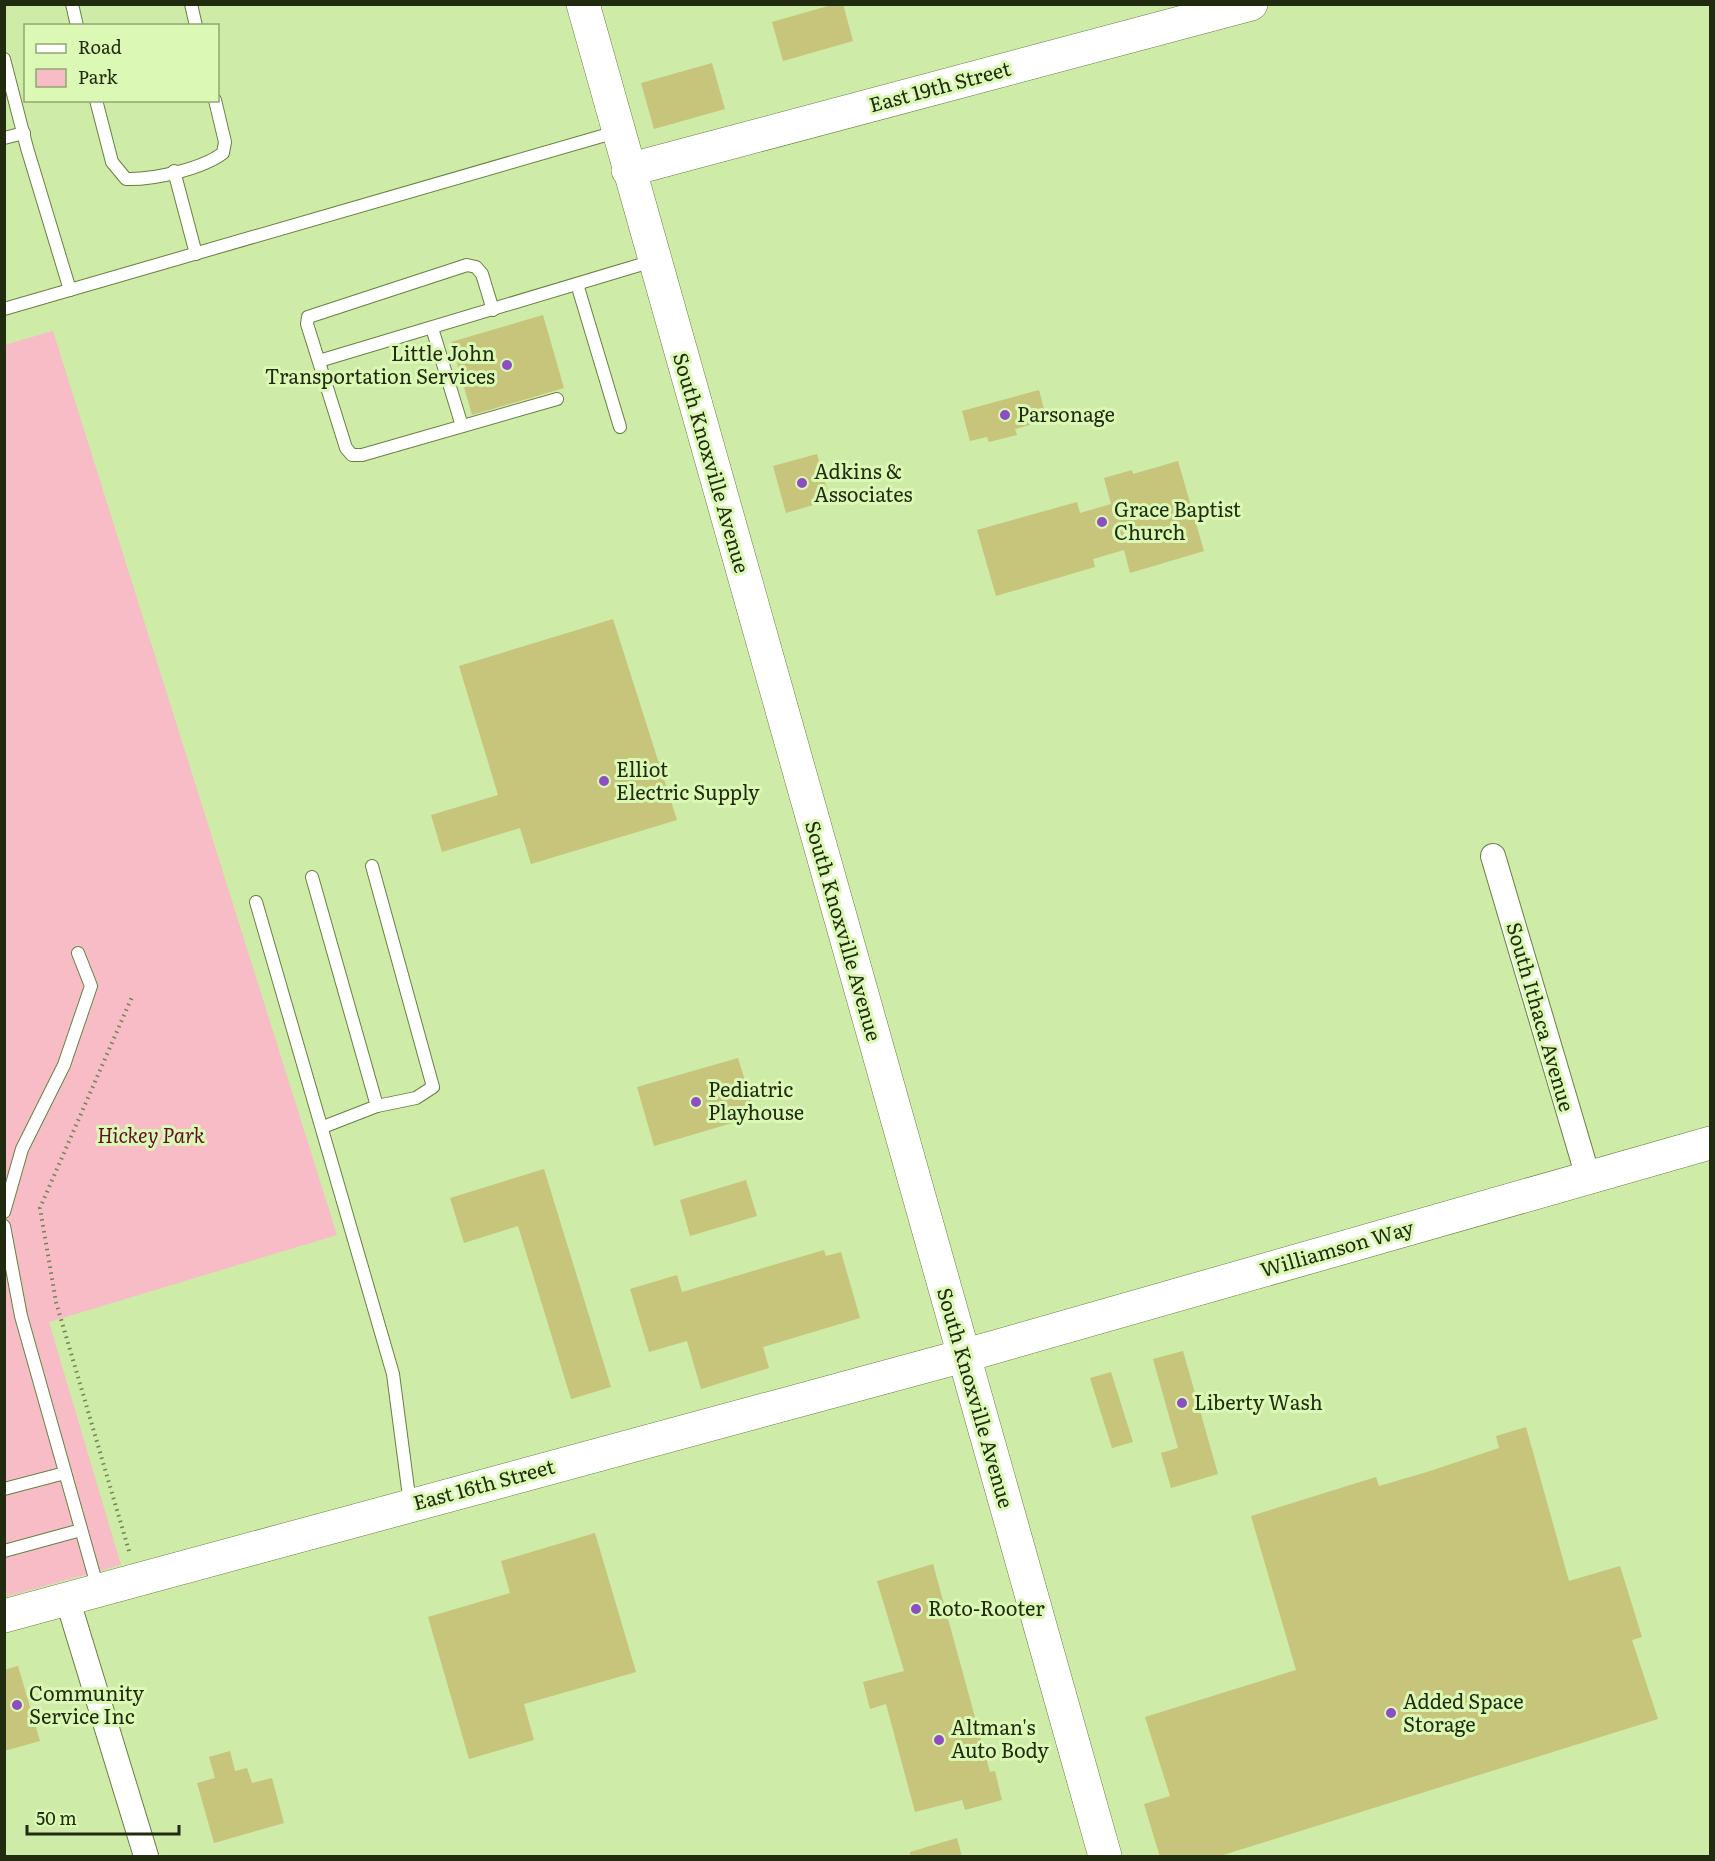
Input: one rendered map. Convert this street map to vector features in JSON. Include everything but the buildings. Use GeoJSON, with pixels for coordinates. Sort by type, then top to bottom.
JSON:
{"type":"FeatureCollection","features":[{"type":"Feature","properties":{"kind":"street","name":"South Knoxville Avenue"},"geometry":{"type":"LineString","coordinates":[[583,4],[1105,1857]]}},
{"type":"Feature","properties":{"kind":"street","name":"East 19th Street"},"geometry":{"type":"LineString","coordinates":[[628,170],[1251,4]]}},
{"type":"Feature","properties":{"kind":"street","name":"South Ithaca Avenue"},"geometry":{"type":"LineString","coordinates":[[1492,856],[1588,1177]]}},
{"type":"Feature","properties":{"kind":"street","name":"Williamson Way"},"geometry":{"type":"LineString","coordinates":[[963,1356],[1710,1143]]}},
{"type":"Feature","properties":{"kind":"street","name":"East 16th Street"},"geometry":{"type":"LineString","coordinates":[[4,1616],[963,1356]]}},
{"type":"Feature","properties":{"kind":"street"},"geometry":{"type":"LineString","coordinates":[[67,1598],[146,1857]]}},
{"type":"Feature","properties":{"kind":"lane"},"geometry":{"type":"LineString","coordinates":[[72,4],[77,24]]}},
{"type":"Feature","properties":{"kind":"lane"},"geometry":{"type":"LineString","coordinates":[[191,4],[196,24]]}},
{"type":"Feature","properties":{"kind":"lane"},"geometry":{"type":"LineString","coordinates":[[4,59],[70,290]]}},
{"type":"Feature","properties":{"kind":"lane"},"geometry":{"type":"LineString","coordinates":[[97,102],[115,169],[126,179],[141,180],[211,162],[223,153],[225,142],[215,102]]}},
{"type":"Feature","properties":{"kind":"lane"},"geometry":{"type":"LineString","coordinates":[[4,309],[618,132]]}},
{"type":"Feature","properties":{"kind":"lane"},"geometry":{"type":"LineString","coordinates":[[4,138],[24,133]]}},
{"type":"Feature","properties":{"kind":"lane"},"geometry":{"type":"LineString","coordinates":[[174,171],[196,254]]}},
{"type":"Feature","properties":{"kind":"lane"},"geometry":{"type":"LineString","coordinates":[[318,361],[654,261]]}},
{"type":"Feature","properties":{"kind":"lane"},"geometry":{"type":"LineString","coordinates":[[493,310],[482,274],[476,267],[468,265],[314,313],[308,317],[307,324],[346,448],[352,455],[362,455],[557,399]]}},
{"type":"Feature","properties":{"kind":"lane"},"geometry":{"type":"LineString","coordinates":[[577,284],[620,427]]}},
{"type":"Feature","properties":{"kind":"lane"},"geometry":{"type":"LineString","coordinates":[[432,328],[462,426]]}},
{"type":"Feature","properties":{"kind":"lane"},"geometry":{"type":"LineString","coordinates":[[323,1127],[377,1106],[416,1098],[433,1087],[372,866]]}},
{"type":"Feature","properties":{"kind":"lane"},"geometry":{"type":"LineString","coordinates":[[312,877],[377,1106]]}},
{"type":"Feature","properties":{"kind":"lane"},"geometry":{"type":"LineString","coordinates":[[256,902],[393,1374],[410,1505]]}},
{"type":"Feature","properties":{"kind":"lane"},"geometry":{"type":"LineString","coordinates":[[4,1212],[22,1149],[64,1065],[91,986],[78,953]]}},
{"type":"Feature","properties":{"kind":"lane"},"geometry":{"type":"LineString","coordinates":[[4,1226],[21,1316],[98,1589]]}},
{"type":"Feature","properties":{"kind":"lane"},"geometry":{"type":"LineString","coordinates":[[4,1490],[65,1473]]}},
{"type":"Feature","properties":{"kind":"lane"},"geometry":{"type":"LineString","coordinates":[[4,1551],[81,1530]]}},
{"type":"Feature","properties":{"kind":"path"},"geometry":{"type":"LineString","coordinates":[[129,1551],[56,1302],[40,1208],[132,997]]}},
{"type":"Feature","properties":{"kind":"green space","name":"Hickey Park"},"geometry":{"type":"Polygon","coordinates":[[[53,331],[337,1235],[49,1322],[121,1565],[5,1597],[4,345],[53,331]]]}},
{"type":"Feature","properties":{"kind":"place","name":"Little John Transportation Services"},"geometry":{"type":"Point","coordinates":[507,365]}},
{"type":"Feature","properties":{"kind":"place","name":"Parsonage"},"geometry":{"type":"Point","coordinates":[1005,415]}},
{"type":"Feature","properties":{"kind":"place","name":"Adkins & Associates"},"geometry":{"type":"Point","coordinates":[802,483]}},
{"type":"Feature","properties":{"kind":"place","name":"Grace Baptist Church"},"geometry":{"type":"Point","coordinates":[1102,522]}},
{"type":"Feature","properties":{"kind":"place","name":"Elliot Electric Supply"},"geometry":{"type":"Point","coordinates":[604,781]}},
{"type":"Feature","properties":{"kind":"place","name":"Pediatric Playhouse"},"geometry":{"type":"Point","coordinates":[696,1102]}},
{"type":"Feature","properties":{"kind":"place","name":"Liberty Wash"},"geometry":{"type":"Point","coordinates":[1182,1403]}},
{"type":"Feature","properties":{"kind":"place","name":"Roto-Rooter"},"geometry":{"type":"Point","coordinates":[916,1609]}},
{"type":"Feature","properties":{"kind":"place","name":"Community Service Inc"},"geometry":{"type":"Point","coordinates":[17,1705]}},
{"type":"Feature","properties":{"kind":"place","name":"Added Space Storage"},"geometry":{"type":"Point","coordinates":[1391,1713]}},
{"type":"Feature","properties":{"kind":"place","name":"Altman's Auto Body"},"geometry":{"type":"Point","coordinates":[939,1740]}}]}
